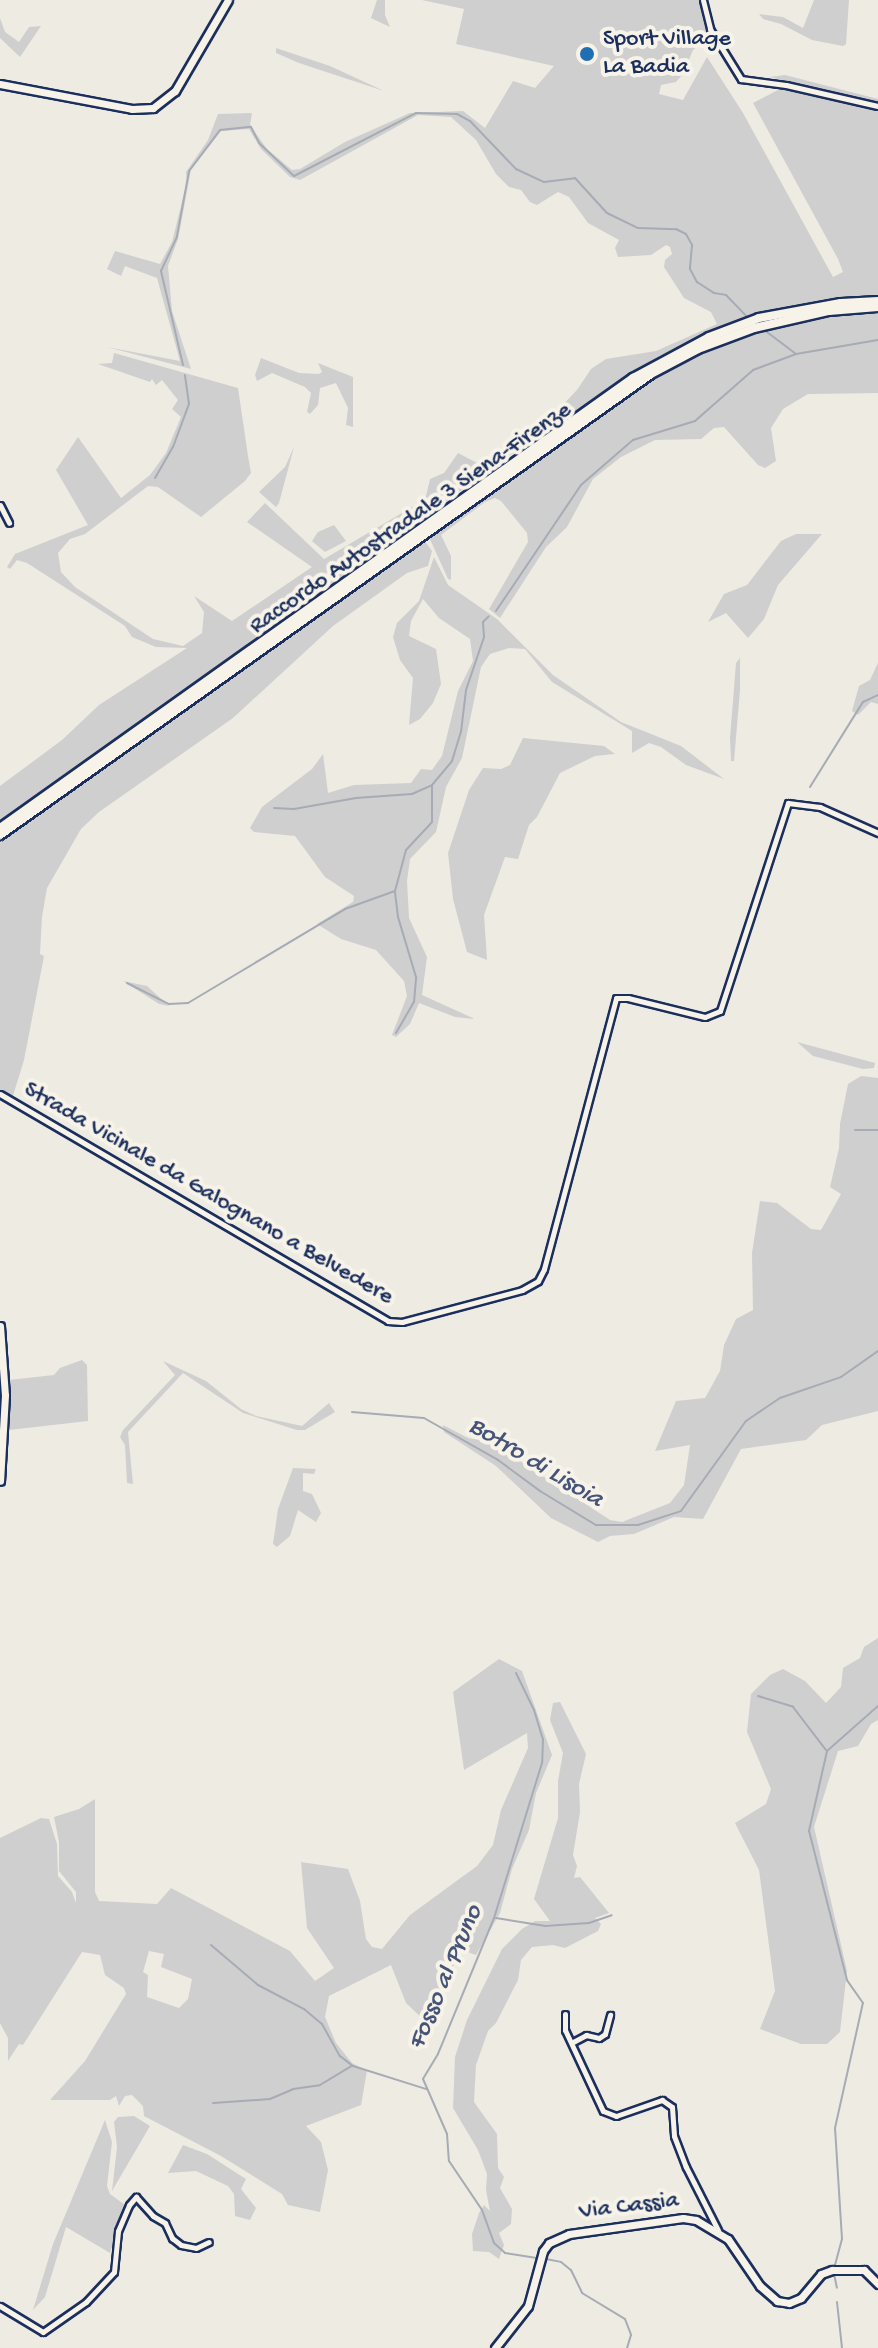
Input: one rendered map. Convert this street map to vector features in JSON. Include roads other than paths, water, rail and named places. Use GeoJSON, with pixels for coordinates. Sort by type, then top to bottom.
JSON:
{"type":"FeatureCollection","features":[{"type":"Feature","properties":{"kind":"highway","name":"Raccordo Autostradale 3 Siena-Firenze"},"geometry":{"type":"LineString","coordinates":[[0,828],[644,371],[709,337],[759,318],[841,303],[878,301]]}},
{"type":"Feature","properties":{"kind":"highway","name":"Raccordo Autostradale 3 Siena-Firenze"},"geometry":{"type":"LineString","coordinates":[[0,835],[651,374],[698,349],[754,328],[816,313],[878,307]]}},
{"type":"Feature","properties":{"kind":"main road"},"geometry":{"type":"LineString","coordinates":[[0,84],[132,109],[153,108],[175,91],[228,0]]}},
{"type":"Feature","properties":{"kind":"main road"},"geometry":{"type":"LineString","coordinates":[[0,1326],[5,1395],[0,1481]]}},
{"type":"Feature","properties":{"kind":"main road","name":"Via Cassia"},"geometry":{"type":"LineString","coordinates":[[495,2348],[520,2320],[535,2287],[543,2251],[558,2237],[683,2218],[718,2230]]}},
{"type":"Feature","properties":{"kind":"main road"},"geometry":{"type":"LineString","coordinates":[[718,2230],[760,2286],[777,2301],[789,2303],[801,2298],[821,2274],[832,2270],[864,2270],[878,2284]]}},
{"type":"Feature","properties":{"kind":"street"},"geometry":{"type":"LineString","coordinates":[[703,0],[710,29],[741,79],[786,85],[878,106]]}},
{"type":"Feature","properties":{"kind":"street"},"geometry":{"type":"LineString","coordinates":[[0,505],[9,523]]}},
{"type":"Feature","properties":{"kind":"street","name":"Strada Vicinale da Galognano a Belvedere"},"geometry":{"type":"LineString","coordinates":[[0,1094],[388,1321],[402,1322],[522,1290],[538,1281],[544,1269],[616,998],[628,998],[705,1017],[720,1011],[788,803],[820,807],[878,833]]}},
{"type":"Feature","properties":{"kind":"street"},"geometry":{"type":"LineString","coordinates":[[565,2014],[565,2030],[603,2111],[616,2116],[662,2100],[669,2103],[674,2136],[718,2230]]}},
{"type":"Feature","properties":{"kind":"street"},"geometry":{"type":"LineString","coordinates":[[573,2042],[586,2035],[599,2038],[605,2034],[610,2015]]}},
{"type":"Feature","properties":{"kind":"street"},"geometry":{"type":"LineString","coordinates":[[0,2306],[43,2332],[86,2302],[114,2272],[118,2231],[129,2205],[136,2197],[153,2216],[165,2223],[172,2238],[181,2245],[196,2248],[209,2242]]}},
{"type":"Feature","properties":{"kind":"waterway"},"geometry":{"type":"LineString","coordinates":[[183,365],[161,271],[177,236],[189,171],[220,130],[251,127],[259,143],[294,176],[416,113],[457,114],[470,121],[516,169],[544,182],[575,178],[607,213],[638,228],[676,229],[686,234],[692,245],[690,269],[697,282],[714,293],[726,295],[746,316]]}},
{"type":"Feature","properties":{"kind":"waterway"},"geometry":{"type":"LineString","coordinates":[[763,329],[796,354]]}},
{"type":"Feature","properties":{"kind":"waterway"},"geometry":{"type":"LineString","coordinates":[[496,611],[581,485],[633,440],[695,421],[753,370],[796,354],[878,340]]}},
{"type":"Feature","properties":{"kind":"waterway"},"geometry":{"type":"LineString","coordinates":[[155,478],[173,447],[189,404],[185,375]]}},
{"type":"Feature","properties":{"kind":"waterway"},"geometry":{"type":"LineString","coordinates":[[396,1033],[414,1002],[416,977],[398,917],[395,891],[406,850],[432,822],[432,785],[452,761],[461,732],[466,690],[484,637],[483,622],[489,616]]}},
{"type":"Feature","properties":{"kind":"waterway"},"geometry":{"type":"LineString","coordinates":[[810,787],[863,702],[878,695]]}},
{"type":"Feature","properties":{"kind":"waterway"},"geometry":{"type":"LineString","coordinates":[[274,808],[294,809],[356,798],[412,794],[432,785]]}},
{"type":"Feature","properties":{"kind":"waterway"},"geometry":{"type":"LineString","coordinates":[[127,983],[169,1004],[188,1003],[345,909],[395,891]]}},
{"type":"Feature","properties":{"kind":"waterway"},"geometry":{"type":"LineString","coordinates":[[855,1130],[878,1130]]}},
{"type":"Feature","properties":{"kind":"waterway","name":"Botro di Lisoia"},"geometry":{"type":"LineString","coordinates":[[352,1412],[424,1418],[498,1460],[540,1491],[596,1525],[638,1525],[681,1511],[746,1421],[780,1398],[841,1377],[878,1351]]}},
{"type":"Feature","properties":{"kind":"waterway","name":"Fosso al Pruno"},"geometry":{"type":"LineString","coordinates":[[516,1673],[534,1710],[543,1739],[542,1763],[494,1918],[438,2054],[423,2079],[447,2134],[449,2161],[482,2210],[494,2243],[505,2253],[537,2258]]}},
{"type":"Feature","properties":{"kind":"waterway"},"geometry":{"type":"LineString","coordinates":[[758,1696],[793,1707],[826,1750]]}},
{"type":"Feature","properties":{"kind":"waterway"},"geometry":{"type":"LineString","coordinates":[[835,2265],[842,2239],[835,2128],[863,2003],[847,1980],[809,1831],[827,1751],[878,1706]]}},
{"type":"Feature","properties":{"kind":"waterway"},"geometry":{"type":"LineString","coordinates":[[496,1918],[545,1926],[589,1923],[612,1915]]}},
{"type":"Feature","properties":{"kind":"waterway"},"geometry":{"type":"LineString","coordinates":[[211,1945],[258,1985],[304,2009],[322,2024],[340,2056],[353,2066],[426,2089]]}},
{"type":"Feature","properties":{"kind":"waterway"},"geometry":{"type":"LineString","coordinates":[[213,2103],[270,2099],[293,2089],[320,2085],[352,2066]]}},
{"type":"Feature","properties":{"kind":"waterway","name":"Fosso al Pruno"},"geometry":{"type":"LineString","coordinates":[[546,2259],[561,2262],[571,2270],[582,2293],[625,2319],[631,2335],[627,2348]]}},
{"type":"Feature","properties":{"kind":"waterway"},"geometry":{"type":"LineString","coordinates":[[834,2274],[837,2288]]}},
{"type":"Feature","properties":{"kind":"waterway"},"geometry":{"type":"LineString","coordinates":[[837,2302],[842,2348]]}},
{"type":"Feature","properties":{"kind":"place","name":"Sport Village La Badia"},"geometry":{"type":"Point","coordinates":[587,54]}}]}
